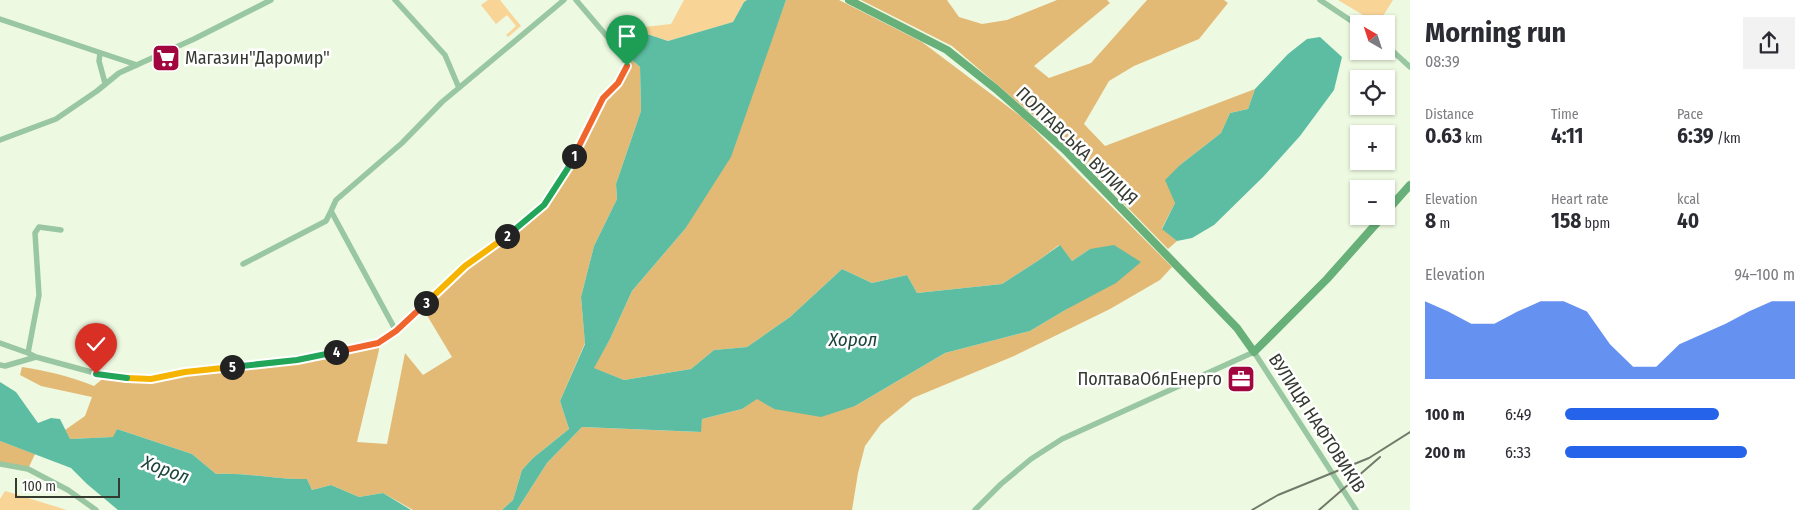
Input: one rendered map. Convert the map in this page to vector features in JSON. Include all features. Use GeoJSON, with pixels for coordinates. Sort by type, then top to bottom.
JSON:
{"type":"FeatureCollection","features":[{"type":"Feature","properties":{"kind":"street"},"geometry":{"type":"LineString","coordinates":[[0,140],[56,119],[90,97],[104,83],[119,73],[194,39],[271,0]]}},
{"type":"Feature","properties":{"kind":"street"},"geometry":{"type":"LineString","coordinates":[[395,0],[445,55],[459,88]]}},
{"type":"Feature","properties":{"kind":"street"},"geometry":{"type":"LineString","coordinates":[[243,264],[326,221],[336,200],[402,143],[442,102],[564,0]]}},
{"type":"Feature","properties":{"kind":"street"},"geometry":{"type":"LineString","coordinates":[[0,343],[36,357],[106,376],[151,379],[185,372],[297,360],[378,343],[396,331],[465,266],[544,205],[568,168],[603,98],[618,83],[627,66],[622,54],[576,0]]}},
{"type":"Feature","properties":{"kind":"street","name":"ПОЛТАВСЬКА ВУЛИЦЯ"},"geometry":{"type":"LineString","coordinates":[[849,0],[947,50],[996,88],[1065,150],[1236,328],[1254,352]]}},
{"type":"Feature","properties":{"kind":"street"},"geometry":{"type":"LineString","coordinates":[[1320,0],[1350,20]]}},
{"type":"Feature","properties":{"kind":"street"},"geometry":{"type":"LineString","coordinates":[[0,19],[137,65]]}},
{"type":"Feature","properties":{"kind":"street"},"geometry":{"type":"LineString","coordinates":[[100,53],[99,61],[104,83]]}},
{"type":"Feature","properties":{"kind":"street"},"geometry":{"type":"LineString","coordinates":[[1395,53],[1410,67]]}},
{"type":"Feature","properties":{"kind":"street"},"geometry":{"type":"LineString","coordinates":[[1395,202],[1410,185]]}},
{"type":"Feature","properties":{"kind":"street"},"geometry":{"type":"LineString","coordinates":[[331,211],[396,331]]}},
{"type":"Feature","properties":{"kind":"street"},"geometry":{"type":"LineString","coordinates":[[975,510],[1001,484],[1031,459],[1062,439],[1254,352],[1328,279],[1375,225]]}},
{"type":"Feature","properties":{"kind":"street"},"geometry":{"type":"LineString","coordinates":[[28,353],[40,295],[35,233],[40,227],[62,230]]}},
{"type":"Feature","properties":{"kind":"street","name":"ВУЛИЦЯ НАФТОВИКІВ"},"geometry":{"type":"LineString","coordinates":[[1254,352],[1356,510]]}},
{"type":"Feature","properties":{"kind":"street"},"geometry":{"type":"LineString","coordinates":[[0,365],[5,366],[36,357]]}},
{"type":"Feature","properties":{"kind":"street"},"geometry":{"type":"LineString","coordinates":[[0,464],[28,469],[68,490],[96,510]]}},
{"type":"Feature","properties":{"kind":"shaded area"},"geometry":{"type":"Polygon","coordinates":[[[488,0],[500,0],[521,26],[508,37],[506,35],[516,26],[507,15],[496,24],[481,5],[488,0]]]}},
{"type":"Feature","properties":{"kind":"shaded area"},"geometry":{"type":"Polygon","coordinates":[[[684,0],[747,0],[733,22],[668,41],[641,32],[644,27],[671,24],[684,0]]]}},
{"type":"Feature","properties":{"kind":"shaded area"},"geometry":{"type":"Polygon","coordinates":[[[786,0],[839,0],[922,42],[1023,118],[1172,267],[1160,280],[1110,309],[1014,356],[913,398],[881,424],[865,446],[852,510],[517,510],[547,463],[582,427],[700,432],[702,419],[742,409],[757,398],[774,409],[855,406],[945,353],[1030,331],[1067,309],[1090,249],[1072,261],[1059,245],[1002,284],[917,293],[907,275],[872,283],[842,269],[790,317],[747,347],[714,350],[691,369],[624,380],[593,368],[610,339],[632,291],[685,229],[768,48],[786,0]]]}},
{"type":"Feature","properties":{"kind":"shaded area"},"geometry":{"type":"Polygon","coordinates":[[[861,0],[947,0],[959,17],[982,24],[1007,20],[1057,0],[1107,0],[1110,3],[1034,66],[1049,78],[1091,63],[1147,0],[1224,0],[1228,3],[1199,39],[1134,66],[1109,81],[1084,124],[1105,146],[1255,89],[1248,109],[1230,113],[1221,133],[1180,165],[1175,203],[1162,228],[1177,241],[1168,249],[1064,142],[952,46],[861,0]]]}},
{"type":"Feature","properties":{"kind":"shaded area"},"geometry":{"type":"Polygon","coordinates":[[[1338,0],[1393,0],[1384,15],[1363,15],[1338,0]]]}},
{"type":"Feature","properties":{"kind":"shaded area"},"geometry":{"type":"Polygon","coordinates":[[[632,60],[640,67],[641,111],[616,184],[617,199],[594,246],[581,297],[585,343],[560,401],[569,429],[533,458],[522,470],[513,500],[502,510],[413,510],[383,493],[359,497],[331,485],[312,490],[307,479],[216,474],[192,454],[117,429],[114,437],[70,439],[65,430],[85,416],[92,397],[41,386],[20,375],[22,367],[58,374],[94,386],[106,376],[151,379],[297,360],[378,343],[379,350],[357,442],[387,444],[405,353],[423,375],[452,357],[422,307],[465,267],[544,205],[568,168],[603,98],[618,83],[632,60]]]}},
{"type":"Feature","properties":{"kind":"shaded area"},"geometry":{"type":"Polygon","coordinates":[[[0,441],[35,454],[28,469],[0,464],[0,441]]]}},
{"type":"Feature","properties":{"kind":"shaded area"},"geometry":{"type":"Polygon","coordinates":[[[5,491],[67,510],[0,510],[0,499],[5,491]]]}},
{"type":"Feature","properties":{"kind":"water","name":"Хорол"},"geometry":{"type":"Polygon","coordinates":[[[747,0],[786,0],[731,157],[685,229],[632,291],[610,339],[594,368],[624,380],[691,369],[714,350],[747,347],[790,317],[842,269],[872,283],[907,275],[917,293],[1002,284],[1060,245],[1072,261],[1090,249],[1114,245],[1141,262],[1116,283],[1030,331],[945,353],[855,406],[821,417],[774,409],[757,399],[742,409],[702,419],[701,432],[582,427],[547,463],[517,510],[502,510],[513,500],[522,470],[533,458],[569,429],[560,401],[585,344],[581,297],[594,246],[617,199],[616,184],[641,111],[640,67],[632,60],[638,49],[641,32],[668,41],[733,22],[747,0]]]}},
{"type":"Feature","properties":{"kind":"water"},"geometry":{"type":"Polygon","coordinates":[[[1320,37],[1342,57],[1334,90],[1300,136],[1263,177],[1214,225],[1192,238],[1177,241],[1162,229],[1175,203],[1165,180],[1180,165],[1221,133],[1230,113],[1248,109],[1255,89],[1288,54],[1307,39],[1320,37]]]}},
{"type":"Feature","properties":{"kind":"water","name":"Хорол"},"geometry":{"type":"Polygon","coordinates":[[[0,382],[16,392],[38,423],[51,418],[60,419],[70,439],[113,437],[117,429],[192,454],[216,474],[307,479],[312,490],[331,485],[359,497],[383,493],[411,510],[118,510],[71,468],[0,441],[0,382]]]}},
{"type":"Feature","properties":{"kind":"railway"},"geometry":{"type":"LineString","coordinates":[[1252,510],[1278,495],[1369,458],[1410,432]]}},
{"type":"Feature","properties":{"kind":"railway"},"geometry":{"type":"LineString","coordinates":[[1319,510],[1380,457]]}},
{"type":"Feature","properties":{"kind":"place","name":"Магазин\"Даромир\""},"geometry":{"type":"Point","coordinates":[166,58]}},
{"type":"Feature","properties":{"kind":"place","name":"ПолтаваОблЕнерго"},"geometry":{"type":"Point","coordinates":[1241,379]}},
{"type":"Feature","properties":{"kind":"route"},"geometry":{"type":"LineString","coordinates":[[96,374],[151,379],[185,372],[297,360],[378,343],[396,331],[465,266],[544,205],[568,168],[603,98],[618,83],[627,66]]}}]}
